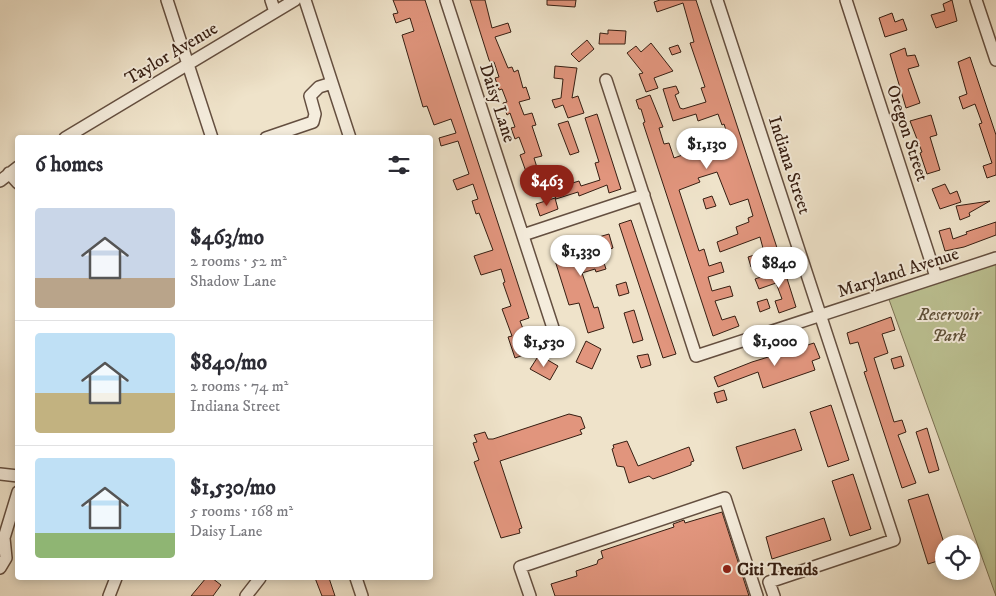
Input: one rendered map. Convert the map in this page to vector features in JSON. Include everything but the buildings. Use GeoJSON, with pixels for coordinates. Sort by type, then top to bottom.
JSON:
{"type":"FeatureCollection","features":[{"type":"Feature","properties":{"kind":"street"},"geometry":{"type":"LineString","coordinates":[[167,0],[211,135]]}},
{"type":"Feature","properties":{"kind":"street"},"geometry":{"type":"LineString","coordinates":[[271,0],[275,12]]}},
{"type":"Feature","properties":{"kind":"street","name":"Taylor Avenue"},"geometry":{"type":"LineString","coordinates":[[70,135],[295,0]]}},
{"type":"Feature","properties":{"kind":"street"},"geometry":{"type":"LineString","coordinates":[[305,0],[349,135]]}},
{"type":"Feature","properties":{"kind":"street","name":"Daisy Lane"},"geometry":{"type":"LineString","coordinates":[[446,0],[554,331]]}},
{"type":"Feature","properties":{"kind":"street","name":"Indiana Street"},"geometry":{"type":"LineString","coordinates":[[717,0],[894,540],[769,582],[774,596]]}},
{"type":"Feature","properties":{"kind":"street","name":"Oregon Street"},"geometry":{"type":"LineString","coordinates":[[846,0],[936,278]]}},
{"type":"Feature","properties":{"kind":"street"},"geometry":{"type":"LineString","coordinates":[[976,0],[996,60]]}},
{"type":"Feature","properties":{"kind":"street"},"geometry":{"type":"LineString","coordinates":[[523,234],[644,195],[606,80]]}},
{"type":"Feature","properties":{"kind":"street"},"geometry":{"type":"LineString","coordinates":[[275,135],[313,122],[315,114],[310,96],[319,87],[332,83]]}},
{"type":"Feature","properties":{"kind":"street"},"geometry":{"type":"LineString","coordinates":[[0,181],[13,170]]}},
{"type":"Feature","properties":{"kind":"street","name":"Maryland Avenue"},"geometry":{"type":"LineString","coordinates":[[644,195],[696,356],[996,258]]}},
{"type":"Feature","properties":{"kind":"street"},"geometry":{"type":"LineString","coordinates":[[0,474],[15,476]]}},
{"type":"Feature","properties":{"kind":"street"},"geometry":{"type":"LineString","coordinates":[[530,596],[520,567],[725,498],[757,596]]}},
{"type":"Feature","properties":{"kind":"street"},"geometry":{"type":"LineString","coordinates":[[0,568],[6,558],[2,540],[15,501]]}},
{"type":"Feature","properties":{"kind":"street"},"geometry":{"type":"LineString","coordinates":[[109,596],[115,580]]}},
{"type":"Feature","properties":{"kind":"street"},"geometry":{"type":"LineString","coordinates":[[246,596],[258,580]]}},
{"type":"Feature","properties":{"kind":"street"},"geometry":{"type":"LineString","coordinates":[[357,580],[362,596]]}},
{"type":"Feature","properties":{"kind":"green space","name":"Reservoir Park"},"geometry":{"type":"Polygon","coordinates":[[[996,258],[996,596],[980,552],[980,535],[974,535],[887,294],[996,258]]]}},
{"type":"Feature","properties":{"kind":"place","name":"Citi Trends"},"geometry":{"type":"Point","coordinates":[727,569]}}]}
